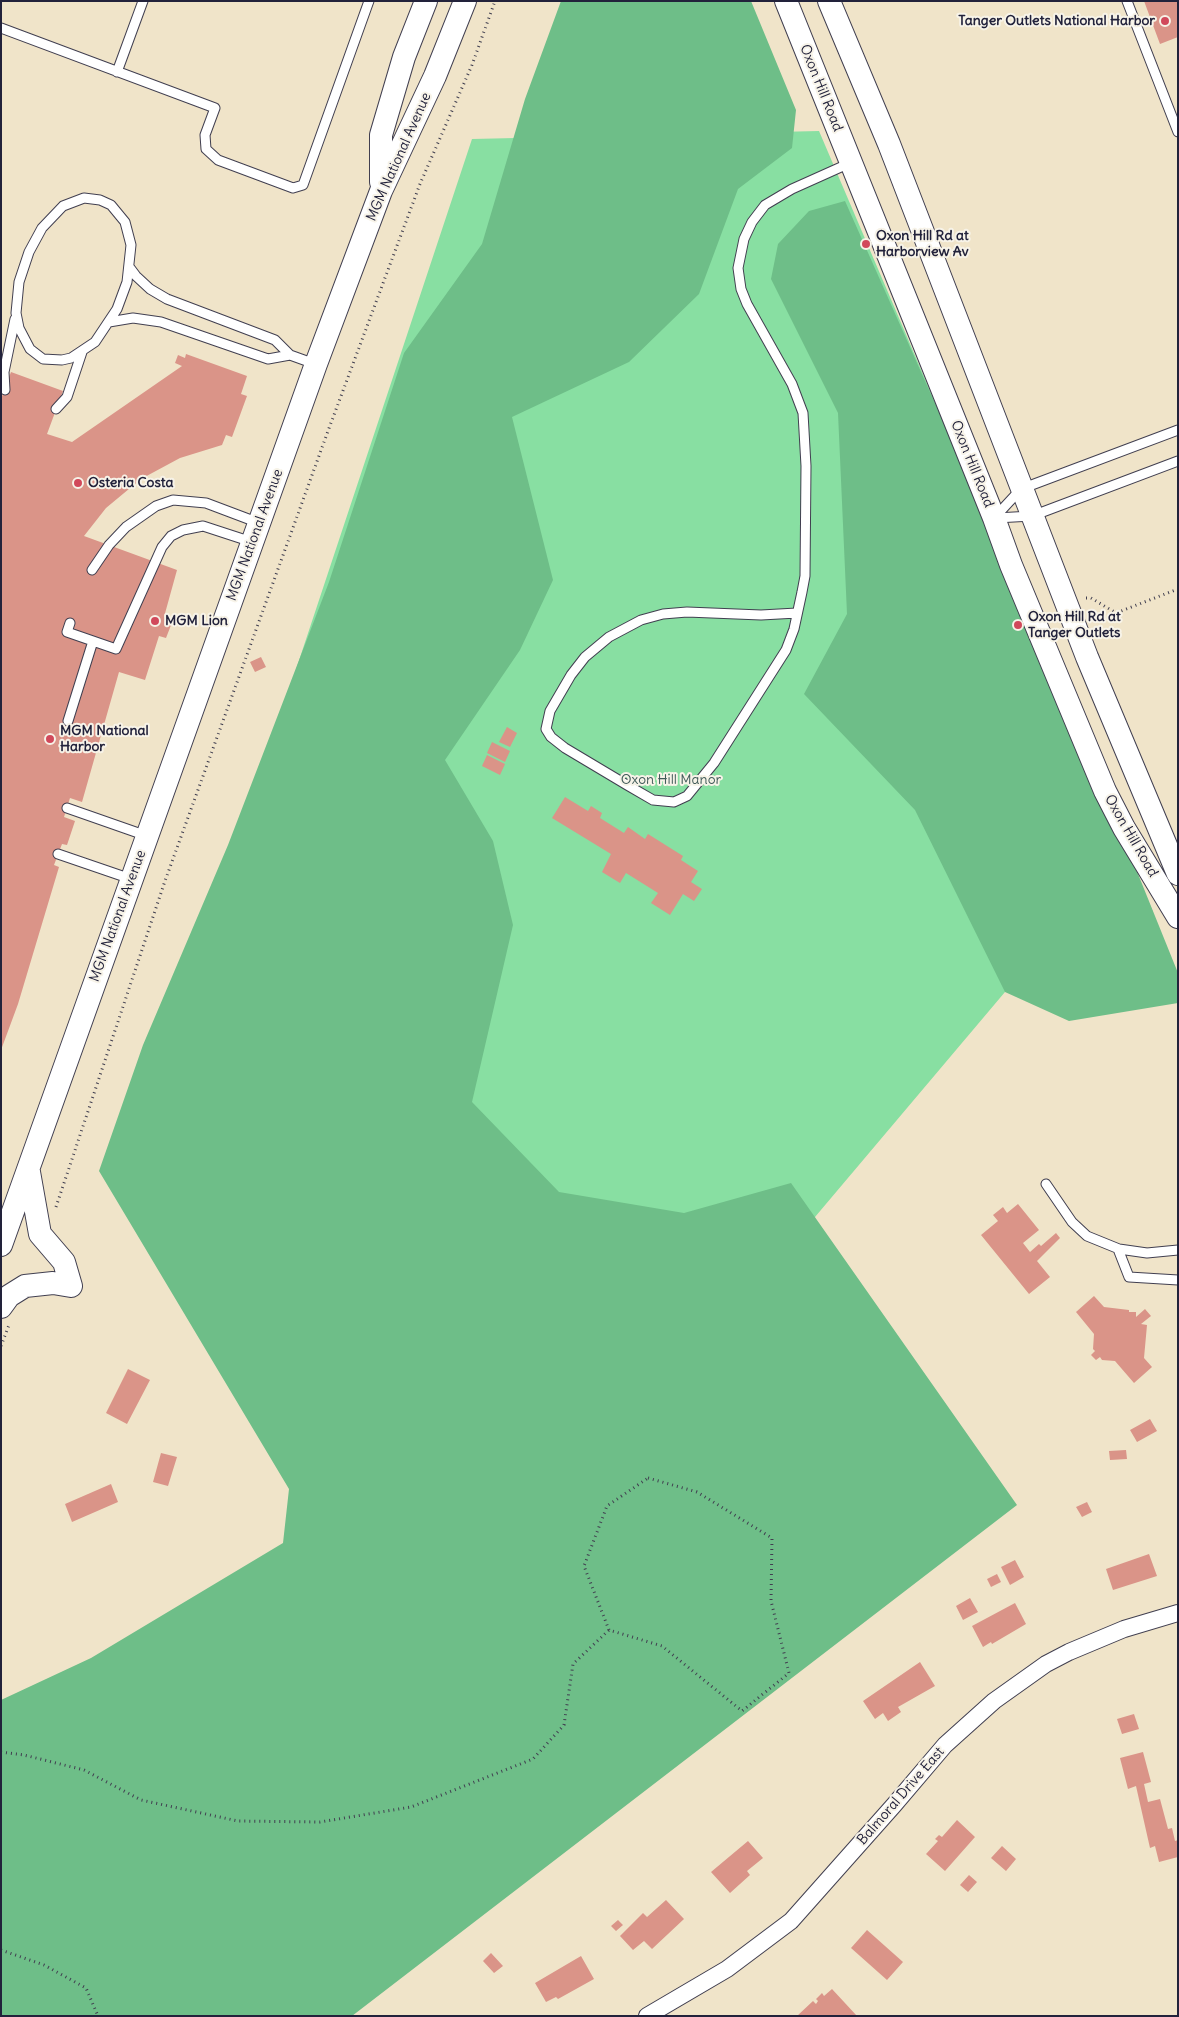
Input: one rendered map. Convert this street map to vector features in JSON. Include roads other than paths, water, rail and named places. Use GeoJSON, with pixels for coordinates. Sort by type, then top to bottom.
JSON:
{"type":"FeatureCollection","features":[{"type":"Feature","properties":{"kind":"main road"},"geometry":{"type":"LineString","coordinates":[[381,191],[381,135],[404,57],[426,1]]}},
{"type":"Feature","properties":{"kind":"main road","name":"MGM National Avenue"},"geometry":{"type":"LineString","coordinates":[[1,1245],[316,364],[381,191],[435,76],[465,1]]}},
{"type":"Feature","properties":{"kind":"main road","name":"Oxon Hill Road"},"geometry":{"type":"LineString","coordinates":[[786,1],[994,518],[1011,565],[1105,791],[1124,828],[1178,917]]}},
{"type":"Feature","properties":{"kind":"main road","name":"Oxon Hill Road"},"geometry":{"type":"LineString","coordinates":[[829,1],[861,78],[1087,657],[1178,874]]}},
{"type":"Feature","properties":{"kind":"main road"},"geometry":{"type":"LineString","coordinates":[[1,1307],[9,1296],[25,1286],[53,1283],[71,1286],[64,1262],[40,1234],[28,1169]]}},
{"type":"Feature","properties":{"kind":"street","name":"Balmoral Drive East"},"geometry":{"type":"LineString","coordinates":[[647,2016],[727,1970],[791,1920],[945,1745],[994,1701],[1046,1664],[1069,1652],[1124,1629],[1178,1613]]}},
{"type":"Feature","properties":{"kind":"lane"},"geometry":{"type":"LineString","coordinates":[[117,72],[143,1]]}},
{"type":"Feature","properties":{"kind":"lane"},"geometry":{"type":"LineString","coordinates":[[1,28],[215,108],[205,135],[206,149],[218,160],[293,188],[303,185],[369,1]]}},
{"type":"Feature","properties":{"kind":"lane"},"geometry":{"type":"LineString","coordinates":[[1127,1],[1178,132]]}},
{"type":"Feature","properties":{"kind":"lane"},"geometry":{"type":"LineString","coordinates":[[797,613],[761,615],[688,612],[663,614],[642,620],[609,637],[585,657],[571,675],[550,711],[546,729],[551,737],[565,748],[653,800],[674,802],[687,796],[714,762],[786,650],[797,613],[805,576],[806,466],[803,412],[792,384],[747,304],[741,289],[738,268],[744,239],[752,222],[765,205],[792,189],[850,162]]}},
{"type":"Feature","properties":{"kind":"lane"},"geometry":{"type":"LineString","coordinates":[[5,390],[4,372],[16,313],[19,282],[29,252],[42,228],[53,214],[72,201],[93,198],[111,205],[118,212],[129,232],[130,268],[117,309],[95,342],[82,352],[62,360],[43,359],[30,349],[25,342],[16,313]]}},
{"type":"Feature","properties":{"kind":"lane"},"geometry":{"type":"LineString","coordinates":[[130,268],[150,289],[167,299],[275,340],[290,355],[316,364]]}},
{"type":"Feature","properties":{"kind":"lane"},"geometry":{"type":"LineString","coordinates":[[109,322],[133,318],[161,322],[268,359],[290,355]]}},
{"type":"Feature","properties":{"kind":"lane"},"geometry":{"type":"LineString","coordinates":[[56,409],[67,397],[82,352]]}},
{"type":"Feature","properties":{"kind":"lane"},"geometry":{"type":"LineString","coordinates":[[994,518],[1021,489],[1178,430]]}},
{"type":"Feature","properties":{"kind":"lane"},"geometry":{"type":"LineString","coordinates":[[994,518],[1032,516],[1178,461]]}},
{"type":"Feature","properties":{"kind":"lane"},"geometry":{"type":"LineString","coordinates":[[92,570],[126,527],[156,506],[173,500],[206,503],[256,532]]}},
{"type":"Feature","properties":{"kind":"lane"},"geometry":{"type":"LineString","coordinates":[[70,623],[67,632],[116,649],[162,547],[171,536],[183,530],[202,526],[256,532]]}},
{"type":"Feature","properties":{"kind":"lane"},"geometry":{"type":"LineString","coordinates":[[68,721],[93,641]]}},
{"type":"Feature","properties":{"kind":"lane"},"geometry":{"type":"LineString","coordinates":[[67,808],[147,836]]}},
{"type":"Feature","properties":{"kind":"lane"},"geometry":{"type":"LineString","coordinates":[[58,854],[132,879]]}},
{"type":"Feature","properties":{"kind":"lane"},"geometry":{"type":"LineString","coordinates":[[1046,1184],[1072,1222],[1087,1236],[1118,1249],[1147,1253],[1178,1250]]}},
{"type":"Feature","properties":{"kind":"lane"},"geometry":{"type":"LineString","coordinates":[[1118,1249],[1129,1277],[1178,1280]]}},
{"type":"Feature","properties":{"kind":"place","name":"Tanger Outlets National Harbor"},"geometry":{"type":"Point","coordinates":[1165,21]}},
{"type":"Feature","properties":{"kind":"place","name":"Oxon Hill Rd at Harborview Av"},"geometry":{"type":"Point","coordinates":[866,244]}},
{"type":"Feature","properties":{"kind":"place","name":"Osteria Costa"},"geometry":{"type":"Point","coordinates":[78,483]}},
{"type":"Feature","properties":{"kind":"place","name":"MGM Lion"},"geometry":{"type":"Point","coordinates":[155,621]}},
{"type":"Feature","properties":{"kind":"place","name":"Oxon Hill Rd at Tanger Outlets"},"geometry":{"type":"Point","coordinates":[1018,625]}},
{"type":"Feature","properties":{"kind":"place","name":"MGM National Harbor"},"geometry":{"type":"Point","coordinates":[50,739]}},
{"type":"Feature","properties":{"kind":"park label","name":"Oxon Hill Manor"},"geometry":{"type":"Point","coordinates":[671,780]}}]}
